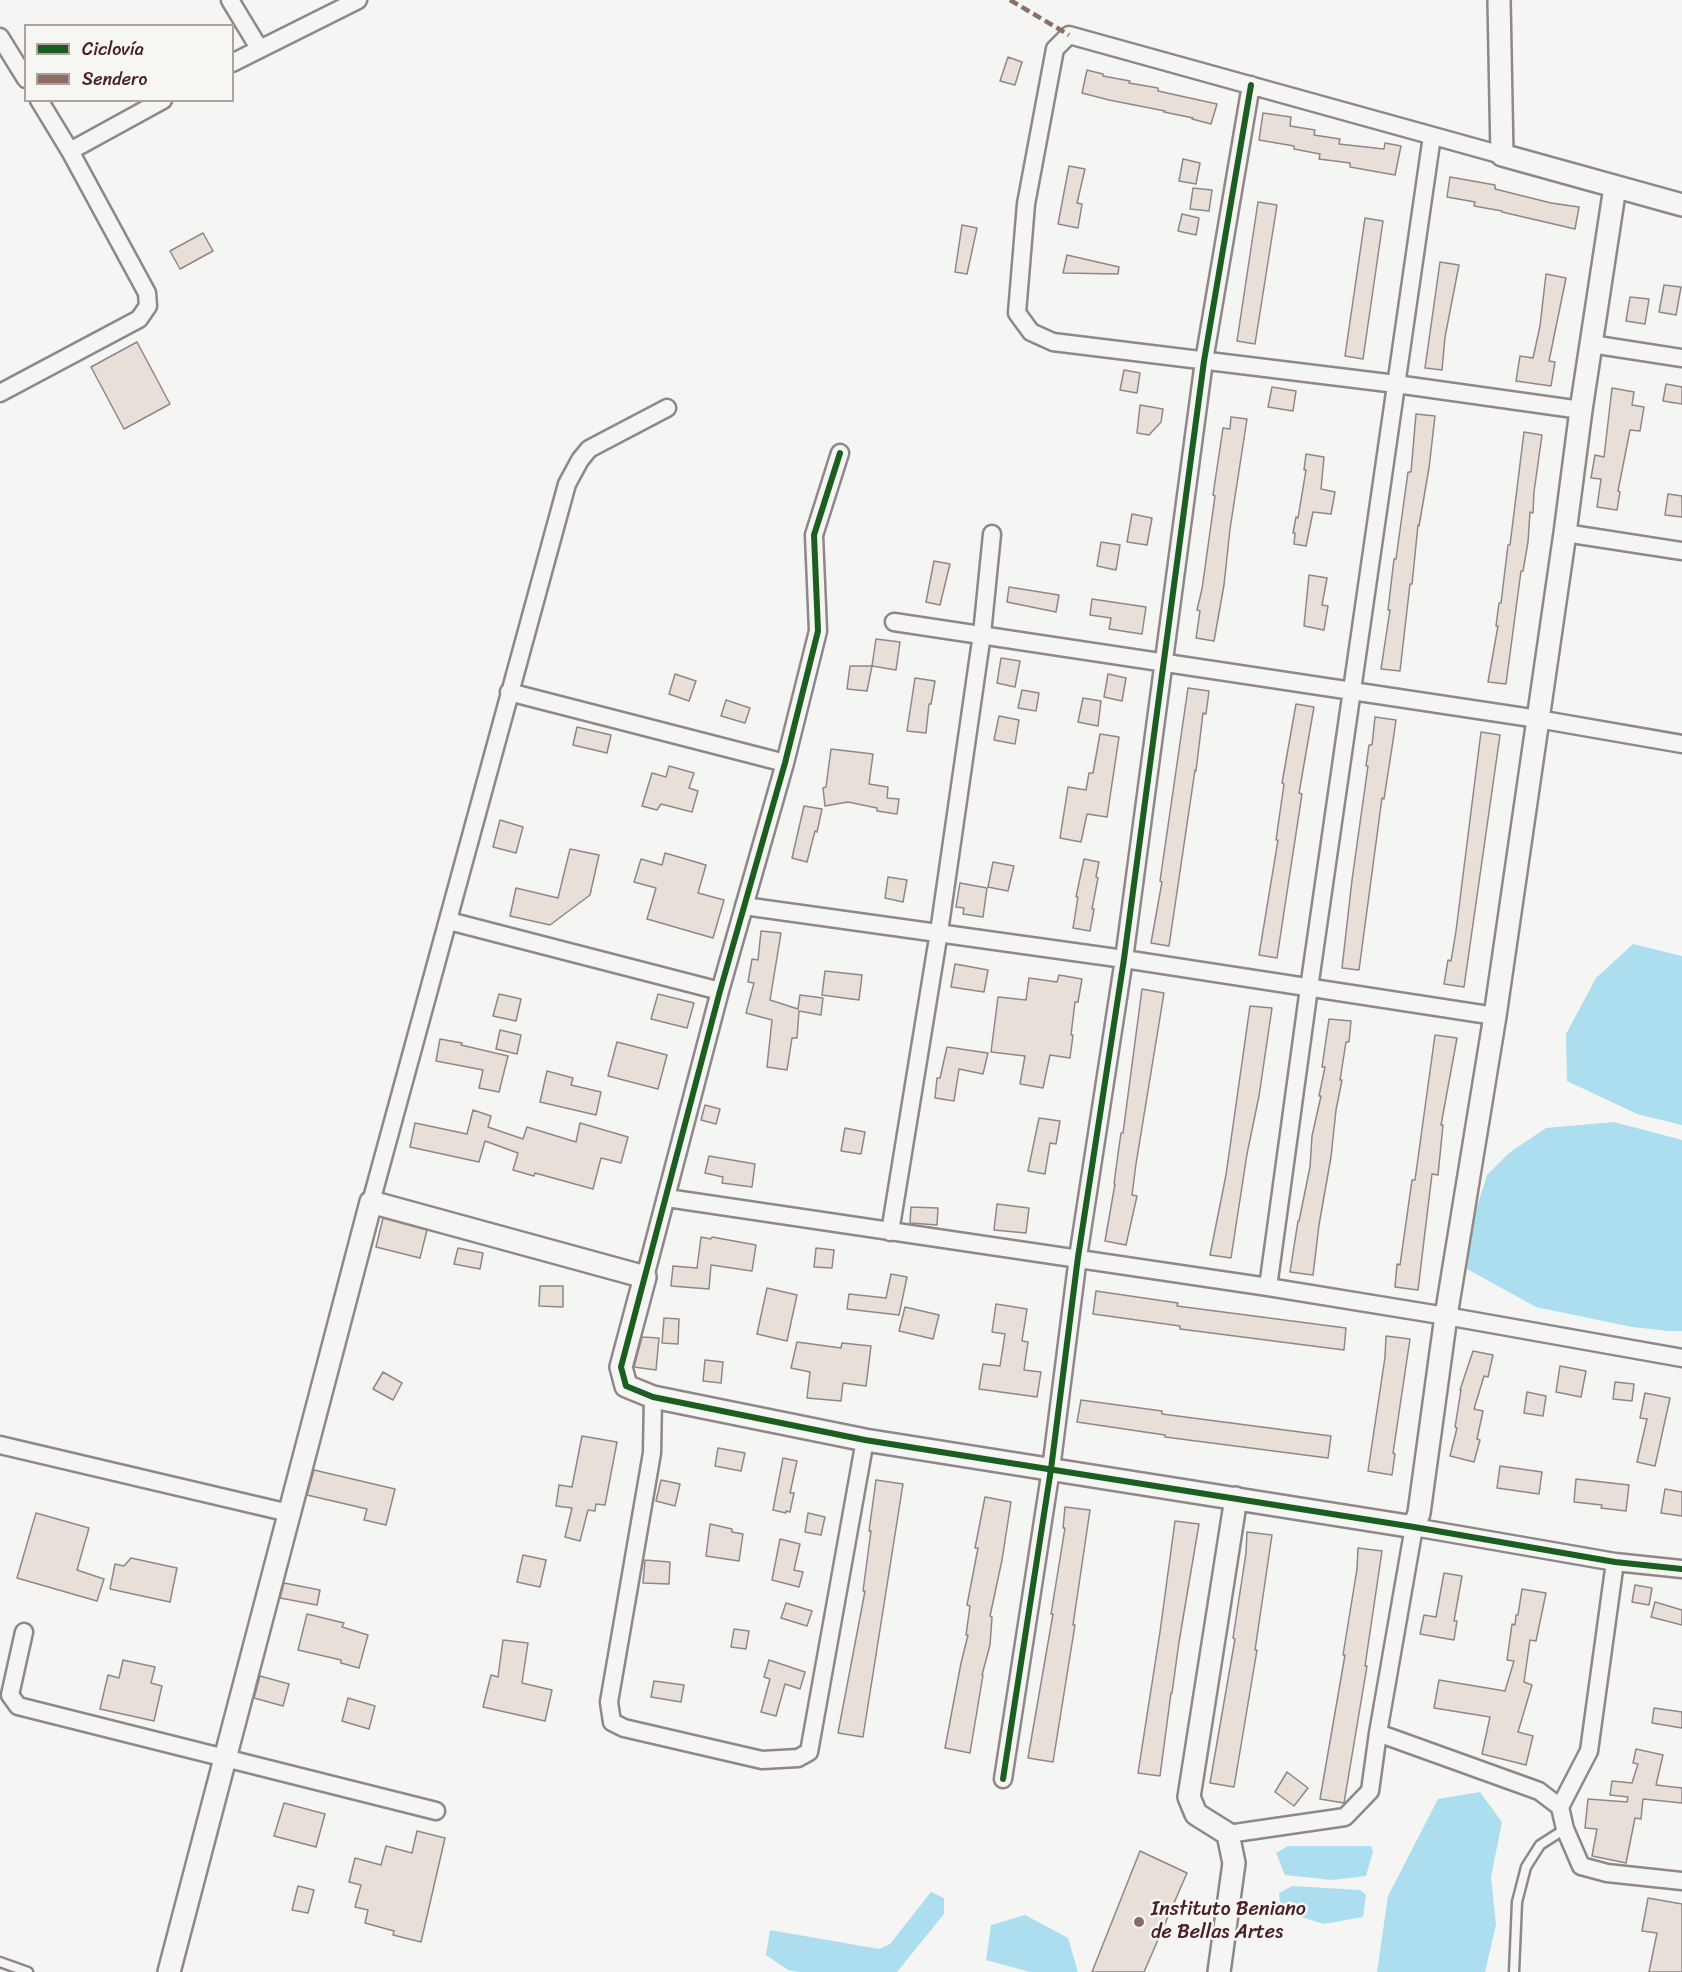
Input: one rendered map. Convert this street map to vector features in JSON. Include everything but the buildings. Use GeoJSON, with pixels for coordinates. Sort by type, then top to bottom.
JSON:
{"type":"FeatureCollection","features":[{"type":"Feature","properties":{"kind":"street"},"geometry":{"type":"LineString","coordinates":[[230,0],[259,48]]}},
{"type":"Feature","properties":{"kind":"street"},"geometry":{"type":"LineString","coordinates":[[234,62],[358,0]]}},
{"type":"Feature","properties":{"kind":"street"},"geometry":{"type":"LineString","coordinates":[[1499,0],[1502,155]]}},
{"type":"Feature","properties":{"kind":"street"},"geometry":{"type":"LineString","coordinates":[[1581,410],[1396,384],[1053,342],[1031,332],[1017,313],[1026,204],[1055,49],[1069,35],[1682,205]]}},
{"type":"Feature","properties":{"kind":"street"},"geometry":{"type":"LineString","coordinates":[[0,37],[24,76]]}},
{"type":"Feature","properties":{"kind":"street"},"geometry":{"type":"LineString","coordinates":[[1003,1779],[1051,1469],[1078,1257],[1124,959],[1204,361],[1251,85]]}},
{"type":"Feature","properties":{"kind":"street"},"geometry":{"type":"LineString","coordinates":[[0,393],[139,319],[148,306],[147,293],[70,151],[40,102]]}},
{"type":"Feature","properties":{"kind":"street"},"geometry":{"type":"LineString","coordinates":[[70,151],[159,102]]}},
{"type":"Feature","properties":{"kind":"street"},"geometry":{"type":"LineString","coordinates":[[1268,1287],[1432,136]]}},
{"type":"Feature","properties":{"kind":"street"},"geometry":{"type":"LineString","coordinates":[[1236,1498],[1189,1797],[1196,1814],[1228,1834],[1346,1817],[1370,1791],[1414,1527],[1419,1513],[1446,1316],[1495,1016],[1615,187]]}},
{"type":"Feature","properties":{"kind":"street"},"geometry":{"type":"LineString","coordinates":[[1591,344],[1682,358]]}},
{"type":"Feature","properties":{"kind":"street"},"geometry":{"type":"LineString","coordinates":[[169,1972],[371,1202],[567,484],[589,449],[667,408]]}},
{"type":"Feature","properties":{"kind":"street"},"geometry":{"type":"LineString","coordinates":[[840,453],[814,535],[818,631],[785,762],[720,992],[621,1367],[626,1386],[653,1397],[865,1440],[1236,1498],[1616,1562],[1682,1569]]}},
{"type":"Feature","properties":{"kind":"street"},"geometry":{"type":"LineString","coordinates":[[1565,533],[1682,551]]}},
{"type":"Feature","properties":{"kind":"street"},"geometry":{"type":"LineString","coordinates":[[890,1232],[939,932],[982,634],[992,534]]}},
{"type":"Feature","properties":{"kind":"street"},"geometry":{"type":"LineString","coordinates":[[894,622],[1352,690],[1682,744]]}},
{"type":"Feature","properties":{"kind":"street"},"geometry":{"type":"LineString","coordinates":[[509,692],[785,762]]}},
{"type":"Feature","properties":{"kind":"street"},"geometry":{"type":"LineString","coordinates":[[744,906],[1124,959],[1495,1016]]}},
{"type":"Feature","properties":{"kind":"street"},"geometry":{"type":"LineString","coordinates":[[449,921],[720,992]]}},
{"type":"Feature","properties":{"kind":"street"},"geometry":{"type":"LineString","coordinates":[[667,1198],[890,1232],[1078,1257],[1446,1316],[1682,1358]]}},
{"type":"Feature","properties":{"kind":"street"},"geometry":{"type":"LineString","coordinates":[[371,1202],[645,1277]]}},
{"type":"Feature","properties":{"kind":"street"},"geometry":{"type":"LineString","coordinates":[[653,1397],[652,1453],[609,1702],[612,1722],[624,1728],[762,1760],[798,1758],[809,1752],[865,1440]]}},
{"type":"Feature","properties":{"kind":"street"},"geometry":{"type":"LineString","coordinates":[[0,1445],[289,1513]]}},
{"type":"Feature","properties":{"kind":"street"},"geometry":{"type":"LineString","coordinates":[[1560,1807],[1589,1751],[1616,1562]]}},
{"type":"Feature","properties":{"kind":"street"},"geometry":{"type":"LineString","coordinates":[[24,1632],[10,1695],[18,1707],[436,1811]]}},
{"type":"Feature","properties":{"kind":"street"},"geometry":{"type":"LineString","coordinates":[[1378,1733],[1539,1791],[1560,1807],[1565,1829],[1581,1866],[1607,1873],[1682,1881]]}},
{"type":"Feature","properties":{"kind":"street"},"geometry":{"type":"LineString","coordinates":[[1219,1972],[1234,1863],[1228,1834]]}},
{"type":"Feature","properties":{"kind":"lane"},"geometry":{"type":"LineString","coordinates":[[1514,1972],[1517,1902],[1526,1867],[1540,1845],[1565,1829]]}},
{"type":"Feature","properties":{"kind":"lane"},"geometry":{"type":"LineString","coordinates":[[0,1962],[28,1972]]}},
{"type":"Feature","properties":{"kind":"water"},"geometry":{"type":"Polygon","coordinates":[[[1633,944],[1682,956],[1682,1125],[1637,1114],[1567,1081],[1566,1034],[1596,978],[1633,944]]]}},
{"type":"Feature","properties":{"kind":"water"},"geometry":{"type":"Polygon","coordinates":[[[1614,1122],[1682,1140],[1682,1331],[1632,1327],[1536,1307],[1467,1269],[1474,1216],[1487,1175],[1509,1153],[1546,1128],[1614,1122]]]}},
{"type":"Feature","properties":{"kind":"water"},"geometry":{"type":"Polygon","coordinates":[[[1480,1792],[1502,1822],[1491,1877],[1496,1925],[1485,1972],[1377,1972],[1388,1896],[1438,1799],[1480,1792]]]}},
{"type":"Feature","properties":{"kind":"water"},"geometry":{"type":"Polygon","coordinates":[[[1288,1846],[1371,1846],[1373,1851],[1366,1876],[1332,1880],[1285,1875],[1276,1853],[1288,1846]]]}},
{"type":"Feature","properties":{"kind":"water"},"geometry":{"type":"Polygon","coordinates":[[[1292,1886],[1360,1890],[1366,1895],[1363,1917],[1324,1924],[1281,1911],[1279,1893],[1292,1886]]]}},
{"type":"Feature","properties":{"kind":"water"},"geometry":{"type":"Polygon","coordinates":[[[931,1892],[944,1898],[944,1914],[897,1972],[799,1972],[788,1970],[766,1955],[770,1930],[879,1949],[890,1944],[931,1892]]]}},
{"type":"Feature","properties":{"kind":"water"},"geometry":{"type":"Polygon","coordinates":[[[1025,1915],[1068,1938],[1078,1972],[1030,1972],[986,1960],[991,1925],[1025,1915]]]}},
{"type":"Feature","properties":{"kind":"marked path"},"geometry":{"type":"LineString","coordinates":[[1010,0],[1069,35]]}},
{"type":"Feature","properties":{"kind":"cycle path"},"geometry":{"type":"LineString","coordinates":[[1003,1779],[1051,1469],[1078,1257],[1124,959],[1204,361],[1251,85]]}},
{"type":"Feature","properties":{"kind":"cycle path"},"geometry":{"type":"LineString","coordinates":[[840,453],[814,535],[818,631],[785,763],[720,991],[621,1367],[626,1386],[653,1397],[865,1440],[1414,1527],[1615,1562],[1682,1569]]}},
{"type":"Feature","properties":{"kind":"place","name":"Instituto Beniano de Bellas Artes"},"geometry":{"type":"Point","coordinates":[1139,1922]}}]}
